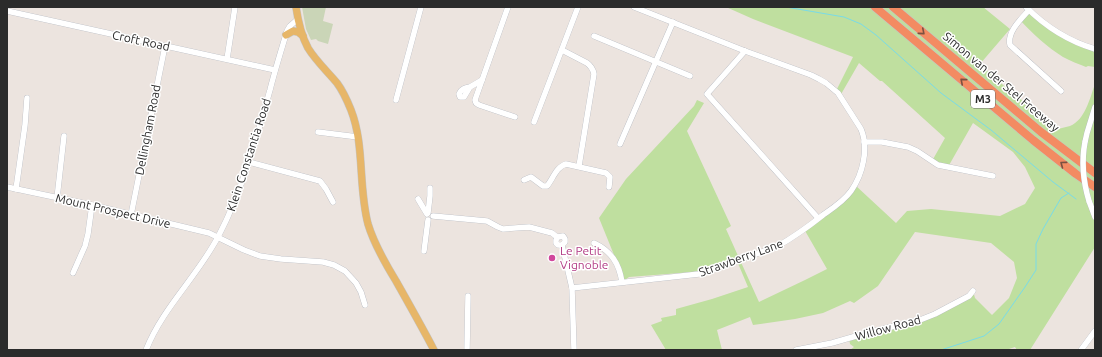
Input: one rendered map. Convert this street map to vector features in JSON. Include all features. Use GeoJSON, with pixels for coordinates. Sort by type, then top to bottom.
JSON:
{"type":"FeatureCollection","features":[{"type":"Feature","properties":{"kind":"highway","name":"Simon van der Stel Freeway"},"geometry":{"type":"LineString","coordinates":[[875,7],[1033,140],[1066,166],[1095,186]]}},
{"type":"Feature","properties":{"kind":"highway","name":"Simon van der Stel Freeway"},"geometry":{"type":"LineString","coordinates":[[892,7],[1041,132],[1095,173]]}},
{"type":"Feature","properties":{"kind":"main road"},"geometry":{"type":"LineString","coordinates":[[296,7],[303,36],[308,48],[344,95],[354,120],[358,137],[365,209],[373,238],[382,258],[434,350]]}},
{"type":"Feature","properties":{"kind":"main road"},"geometry":{"type":"LineString","coordinates":[[286,35],[293,31],[298,32],[303,36]]}},
{"type":"Feature","properties":{"kind":"street"},"geometry":{"type":"LineString","coordinates":[[228,59],[235,7]]}},
{"type":"Feature","properties":{"kind":"street"},"geometry":{"type":"LineString","coordinates":[[396,100],[420,7]]}},
{"type":"Feature","properties":{"kind":"street"},"geometry":{"type":"LineString","coordinates":[[508,7],[482,80],[476,103],[515,116]]}},
{"type":"Feature","properties":{"kind":"street"},"geometry":{"type":"LineString","coordinates":[[534,122],[578,7]]}},
{"type":"Feature","properties":{"kind":"street","name":"Strawberry Lane"},"geometry":{"type":"LineString","coordinates":[[572,288],[691,275],[712,270],[778,246],[787,241],[846,197],[855,184],[863,161],[863,135],[858,124],[838,93],[830,86],[811,75],[745,51],[634,7]]}},
{"type":"Feature","properties":{"kind":"street"},"geometry":{"type":"LineString","coordinates":[[1061,91],[1010,45],[1009,40],[1012,33],[1027,9],[1057,33],[1076,43],[1095,49]]}},
{"type":"Feature","properties":{"kind":"street","name":"Croft Road"},"geometry":{"type":"LineString","coordinates":[[7,11],[275,70]]}},
{"type":"Feature","properties":{"kind":"street","name":"Klein Constantia Road"},"geometry":{"type":"LineString","coordinates":[[146,350],[154,331],[199,269],[218,237],[237,197],[249,162],[286,35],[290,26],[299,22]]}},
{"type":"Feature","properties":{"kind":"street"},"geometry":{"type":"LineString","coordinates":[[620,144],[673,22]]}},
{"type":"Feature","properties":{"kind":"street"},"geometry":{"type":"LineString","coordinates":[[594,36],[655,63],[690,76]]}},
{"type":"Feature","properties":{"kind":"street","name":"Dellingham Road"},"geometry":{"type":"LineString","coordinates":[[131,215],[165,46]]}},
{"type":"Feature","properties":{"kind":"street"},"geometry":{"type":"LineString","coordinates":[[745,51],[707,94],[818,218]]}},
{"type":"Feature","properties":{"kind":"street"},"geometry":{"type":"LineString","coordinates":[[560,53],[587,63],[594,71],[579,166]]}},
{"type":"Feature","properties":{"kind":"street"},"geometry":{"type":"LineString","coordinates":[[470,87],[482,80]]}},
{"type":"Feature","properties":{"kind":"street"},"geometry":{"type":"LineString","coordinates":[[16,189],[25,125],[27,98]]}},
{"type":"Feature","properties":{"kind":"street"},"geometry":{"type":"LineString","coordinates":[[1095,107],[1086,133],[1083,162],[1083,176],[1088,201],[1095,217]]}},
{"type":"Feature","properties":{"kind":"street"},"geometry":{"type":"LineString","coordinates":[[318,132],[358,137]]}},
{"type":"Feature","properties":{"kind":"street"},"geometry":{"type":"LineString","coordinates":[[57,198],[64,136]]}},
{"type":"Feature","properties":{"kind":"street"},"geometry":{"type":"LineString","coordinates":[[864,142],[882,142],[908,147],[917,151],[938,165],[993,176]]}},
{"type":"Feature","properties":{"kind":"street"},"geometry":{"type":"LineString","coordinates":[[249,162],[320,181],[333,202]]}},
{"type":"Feature","properties":{"kind":"street"},"geometry":{"type":"LineString","coordinates":[[524,180],[532,177],[543,185],[547,186],[555,174],[564,165],[579,166],[606,173],[610,177],[609,187]]}},
{"type":"Feature","properties":{"kind":"street","name":"Mount Prospect Drive"},"geometry":{"type":"LineString","coordinates":[[7,187],[92,205],[209,233],[260,256],[323,262],[334,265],[345,271],[356,282],[365,305]]}},
{"type":"Feature","properties":{"kind":"street"},"geometry":{"type":"LineString","coordinates":[[424,251],[429,215],[430,188]]}},
{"type":"Feature","properties":{"kind":"street"},"geometry":{"type":"LineString","coordinates":[[418,199],[429,215],[487,221],[503,229],[529,227],[543,230],[556,236],[556,243],[558,245],[562,245],[572,288],[574,350]]}},
{"type":"Feature","properties":{"kind":"street"},"geometry":{"type":"LineString","coordinates":[[73,274],[85,246],[92,205]]}},
{"type":"Feature","properties":{"kind":"street"},"geometry":{"type":"LineString","coordinates":[[594,243],[602,247],[612,256],[622,282]]}},
{"type":"Feature","properties":{"kind":"street","name":"Willow Road"},"geometry":{"type":"LineString","coordinates":[[796,350],[832,343],[920,320],[935,314],[969,296],[973,291]]}},
{"type":"Feature","properties":{"kind":"street"},"geometry":{"type":"LineString","coordinates":[[467,350],[468,296]]}},
{"type":"Feature","properties":{"kind":"street"},"geometry":{"type":"LineString","coordinates":[[1081,350],[1095,331]]}},
{"type":"Feature","properties":{"kind":"green space"},"geometry":{"type":"Polygon","coordinates":[[[302,7],[326,7],[323,21],[333,24],[328,44],[316,39],[311,40],[306,29],[302,7]]]}},
{"type":"Feature","properties":{"kind":"green space"},"geometry":{"type":"Polygon","coordinates":[[[726,7],[983,7],[1010,29],[980,64],[1013,94],[1033,108],[1058,129],[1070,126],[1080,119],[1089,102],[1095,84],[1095,247],[1030,350],[1017,350],[1015,347],[1006,350],[850,350],[854,347],[850,344],[849,338],[920,320],[973,291],[975,298],[992,315],[1009,298],[1017,278],[1014,262],[991,243],[915,232],[878,286],[854,303],[850,301],[823,313],[753,325],[750,317],[717,330],[722,350],[666,350],[651,325],[662,321],[661,318],[676,315],[676,309],[748,287],[737,261],[740,260],[759,302],[827,269],[804,229],[839,204],[855,185],[896,223],[907,211],[931,209],[1000,216],[1025,204],[1035,188],[1025,167],[1013,152],[973,123],[948,167],[932,161],[945,138],[882,81],[880,81],[859,63],[840,96],[836,91],[853,57],[753,19],[726,7]]]}},
{"type":"Feature","properties":{"kind":"green space"},"geometry":{"type":"Polygon","coordinates":[[[1029,10],[1043,23],[1095,49],[1095,67],[1086,67],[1066,58],[1040,40],[1020,20],[1029,10]]]}},
{"type":"Feature","properties":{"kind":"green space"},"geometry":{"type":"Polygon","coordinates":[[[697,100],[704,103],[687,131],[731,226],[726,229],[739,258],[704,270],[629,277],[625,280],[599,218],[626,179],[694,106],[697,100]]]}},
{"type":"Feature","properties":{"kind":"waterway"},"geometry":{"type":"LineString","coordinates":[[786,7],[844,17],[861,24],[876,35],[941,93],[991,130],[1053,182],[1076,199]]}},
{"type":"Feature","properties":{"kind":"waterway"},"geometry":{"type":"LineString","coordinates":[[941,350],[984,336],[999,324],[1036,270],[1036,244],[1061,198],[1069,193]]}},
{"type":"Feature","properties":{"kind":"place","name":"Le Petit Vignoble"},"geometry":{"type":"Point","coordinates":[552,258]}}]}
